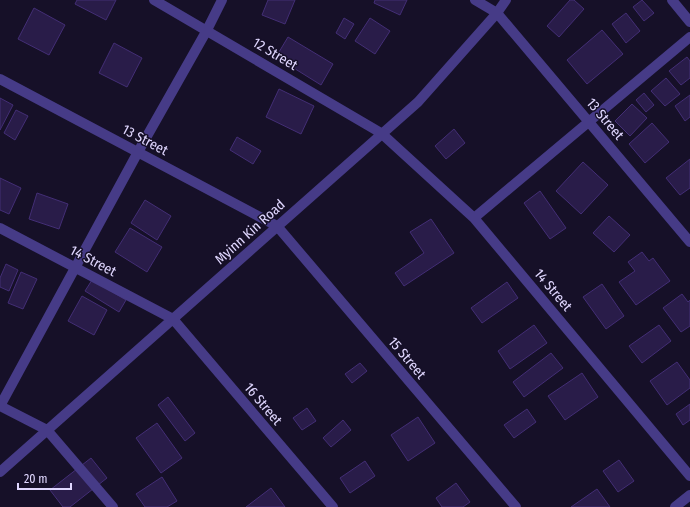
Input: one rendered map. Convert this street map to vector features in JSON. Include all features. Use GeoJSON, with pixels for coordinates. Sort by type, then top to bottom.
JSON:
{"type":"FeatureCollection","features":[{"type":"Feature","properties":{"kind":"street","name":"12 Street"},"geometry":{"type":"LineString","coordinates":[[154,0],[381,133]]}},
{"type":"Feature","properties":{"kind":"street"},"geometry":{"type":"LineString","coordinates":[[113,507],[47,430],[0,406],[138,152],[207,30],[222,0]]}},
{"type":"Feature","properties":{"kind":"street","name":"13 Street"},"geometry":{"type":"LineString","coordinates":[[475,0],[497,13],[690,242]]}},
{"type":"Feature","properties":{"kind":"street","name":"Myinn Kin Road"},"geometry":{"type":"LineString","coordinates":[[0,472],[381,133],[418,102],[497,13],[506,0]]}},
{"type":"Feature","properties":{"kind":"street"},"geometry":{"type":"LineString","coordinates":[[672,0],[690,22]]}},
{"type":"Feature","properties":{"kind":"street"},"geometry":{"type":"LineString","coordinates":[[474,218],[690,37]]}},
{"type":"Feature","properties":{"kind":"street","name":"13 Street"},"geometry":{"type":"LineString","coordinates":[[0,79],[277,226]]}},
{"type":"Feature","properties":{"kind":"street","name":"14 Street"},"geometry":{"type":"LineString","coordinates":[[381,133],[474,218],[690,476]]}},
{"type":"Feature","properties":{"kind":"street","name":"15 Street"},"geometry":{"type":"LineString","coordinates":[[277,226],[516,507]]}},
{"type":"Feature","properties":{"kind":"street","name":"14 Street"},"geometry":{"type":"LineString","coordinates":[[0,228],[173,319]]}},
{"type":"Feature","properties":{"kind":"street","name":"16 Street"},"geometry":{"type":"LineString","coordinates":[[173,319],[332,507]]}},
{"type":"Feature","properties":{"kind":"street"},"geometry":{"type":"LineString","coordinates":[[675,507],[690,494]]}},
{"type":"Feature","properties":{"kind":"building"},"geometry":{"type":"Polygon","coordinates":[[[77,0],[116,0],[106,20],[75,4],[77,0]]]}},
{"type":"Feature","properties":{"kind":"building"},"geometry":{"type":"Polygon","coordinates":[[[268,0],[295,0],[285,24],[262,15],[268,0]]]}},
{"type":"Feature","properties":{"kind":"building"},"geometry":{"type":"Polygon","coordinates":[[[375,0],[407,0],[400,15],[374,3],[375,0]]]}},
{"type":"Feature","properties":{"kind":"building"},"geometry":{"type":"Polygon","coordinates":[[[570,0],[574,0],[584,9],[559,37],[547,26],[570,0]]]}},
{"type":"Feature","properties":{"kind":"building"},"geometry":{"type":"Polygon","coordinates":[[[642,0],[654,13],[644,21],[633,7],[642,0]]]}},
{"type":"Feature","properties":{"kind":"building"},"geometry":{"type":"Polygon","coordinates":[[[34,8],[65,25],[49,55],[18,39],[34,8]]]}},
{"type":"Feature","properties":{"kind":"building"},"geometry":{"type":"Polygon","coordinates":[[[626,13],[640,31],[626,43],[612,24],[626,13]]]}},
{"type":"Feature","properties":{"kind":"building"},"geometry":{"type":"Polygon","coordinates":[[[344,18],[354,24],[345,39],[336,33],[344,18]]]}},
{"type":"Feature","properties":{"kind":"building"},"geometry":{"type":"Polygon","coordinates":[[[370,18],[390,31],[375,54],[355,41],[370,18]]]}},
{"type":"Feature","properties":{"kind":"building"},"geometry":{"type":"Polygon","coordinates":[[[602,30],[623,54],[587,84],[567,60],[602,30]]]}},
{"type":"Feature","properties":{"kind":"building"},"geometry":{"type":"Polygon","coordinates":[[[288,37],[333,64],[321,85],[276,57],[288,37]]]}},
{"type":"Feature","properties":{"kind":"building"},"geometry":{"type":"Polygon","coordinates":[[[114,43],[142,58],[127,87],[99,73],[114,43]]]}},
{"type":"Feature","properties":{"kind":"building"},"geometry":{"type":"Polygon","coordinates":[[[687,57],[690,61],[690,78],[681,85],[669,71],[687,57]]]}},
{"type":"Feature","properties":{"kind":"building"},"geometry":{"type":"Polygon","coordinates":[[[666,78],[680,94],[665,106],[651,91],[666,78]]]}},
{"type":"Feature","properties":{"kind":"building"},"geometry":{"type":"Polygon","coordinates":[[[279,89],[314,106],[301,134],[266,117],[279,89]]]}},
{"type":"Feature","properties":{"kind":"building"},"geometry":{"type":"Polygon","coordinates":[[[644,93],[654,105],[646,112],[636,100],[644,93]]]}},
{"type":"Feature","properties":{"kind":"building"},"geometry":{"type":"Polygon","coordinates":[[[690,95],[690,117],[685,121],[675,106],[690,95]]]}},
{"type":"Feature","properties":{"kind":"building"},"geometry":{"type":"Polygon","coordinates":[[[0,98],[13,105],[0,130],[0,98]]]}},
{"type":"Feature","properties":{"kind":"building"},"geometry":{"type":"Polygon","coordinates":[[[632,104],[647,118],[630,136],[615,121],[632,104]]]}},
{"type":"Feature","properties":{"kind":"building"},"geometry":{"type":"Polygon","coordinates":[[[16,110],[28,116],[15,140],[4,133],[16,110]]]}},
{"type":"Feature","properties":{"kind":"building"},"geometry":{"type":"Polygon","coordinates":[[[652,123],[669,142],[645,163],[629,144],[652,123]]]}},
{"type":"Feature","properties":{"kind":"building"},"geometry":{"type":"Polygon","coordinates":[[[454,129],[465,143],[446,159],[435,146],[454,129]]]}},
{"type":"Feature","properties":{"kind":"building"},"geometry":{"type":"Polygon","coordinates":[[[237,137],[261,151],[253,164],[230,150],[237,137]]]}},
{"type":"Feature","properties":{"kind":"building"},"geometry":{"type":"Polygon","coordinates":[[[690,159],[690,188],[680,195],[666,178],[690,159]]]}},
{"type":"Feature","properties":{"kind":"building"},"geometry":{"type":"Polygon","coordinates":[[[583,162],[608,185],[581,214],[556,191],[583,162]]]}},
{"type":"Feature","properties":{"kind":"building"},"geometry":{"type":"Polygon","coordinates":[[[0,178],[21,188],[9,214],[0,210],[0,178]]]}},
{"type":"Feature","properties":{"kind":"building"},"geometry":{"type":"Polygon","coordinates":[[[540,191],[566,228],[550,239],[524,203],[540,191]]]}},
{"type":"Feature","properties":{"kind":"building"},"geometry":{"type":"Polygon","coordinates":[[[37,193],[68,204],[59,229],[29,219],[37,193]]]}},
{"type":"Feature","properties":{"kind":"building"},"geometry":{"type":"Polygon","coordinates":[[[145,200],[171,216],[157,240],[131,223],[145,200]]]}},
{"type":"Feature","properties":{"kind":"building"},"geometry":{"type":"Polygon","coordinates":[[[609,216],[630,235],[614,252],[593,233],[609,216]]]}},
{"type":"Feature","properties":{"kind":"building"},"geometry":{"type":"Polygon","coordinates":[[[431,219],[454,253],[404,286],[395,273],[424,253],[410,232],[431,219]]]}},
{"type":"Feature","properties":{"kind":"building"},"geometry":{"type":"Polygon","coordinates":[[[130,228],[162,247],[147,272],[115,252],[130,228]]]}},
{"type":"Feature","properties":{"kind":"building"},"geometry":{"type":"Polygon","coordinates":[[[642,252],[649,261],[653,258],[670,281],[636,305],[619,282],[635,271],[628,262],[642,252]]]}},
{"type":"Feature","properties":{"kind":"building"},"geometry":{"type":"Polygon","coordinates":[[[6,264],[18,270],[9,291],[0,287],[0,278],[6,264]]]}},
{"type":"Feature","properties":{"kind":"building"},"geometry":{"type":"Polygon","coordinates":[[[21,272],[37,279],[23,309],[8,303],[21,272]]]}},
{"type":"Feature","properties":{"kind":"building"},"geometry":{"type":"Polygon","coordinates":[[[92,280],[126,300],[119,312],[85,291],[92,280]]]}},
{"type":"Feature","properties":{"kind":"building"},"geometry":{"type":"Polygon","coordinates":[[[507,282],[518,298],[482,323],[471,308],[507,282]]]}},
{"type":"Feature","properties":{"kind":"building"},"geometry":{"type":"Polygon","coordinates":[[[602,284],[624,316],[606,329],[583,297],[602,284]]]}},
{"type":"Feature","properties":{"kind":"building"},"geometry":{"type":"Polygon","coordinates":[[[682,294],[688,302],[690,300],[690,326],[681,332],[663,308],[682,294]]]}},
{"type":"Feature","properties":{"kind":"building"},"geometry":{"type":"Polygon","coordinates":[[[82,296],[107,310],[94,335],[68,321],[82,296]]]}},
{"type":"Feature","properties":{"kind":"building"},"geometry":{"type":"Polygon","coordinates":[[[534,325],[547,343],[510,369],[498,351],[534,325]]]}},
{"type":"Feature","properties":{"kind":"building"},"geometry":{"type":"Polygon","coordinates":[[[659,325],[671,341],[642,363],[629,346],[659,325]]]}},
{"type":"Feature","properties":{"kind":"building"},"geometry":{"type":"Polygon","coordinates":[[[551,353],[563,368],[524,397],[513,382],[551,353]]]}},
{"type":"Feature","properties":{"kind":"building"},"geometry":{"type":"Polygon","coordinates":[[[677,362],[690,380],[690,388],[667,405],[650,381],[677,362]]]}},
{"type":"Feature","properties":{"kind":"building"},"geometry":{"type":"Polygon","coordinates":[[[360,363],[367,371],[352,383],[345,374],[360,363]]]}},
{"type":"Feature","properties":{"kind":"building"},"geometry":{"type":"Polygon","coordinates":[[[582,373],[598,397],[565,420],[548,396],[582,373]]]}},
{"type":"Feature","properties":{"kind":"building"},"geometry":{"type":"Polygon","coordinates":[[[168,397],[195,433],[185,441],[158,405],[168,397]]]}},
{"type":"Feature","properties":{"kind":"building"},"geometry":{"type":"Polygon","coordinates":[[[690,404],[690,420],[683,425],[676,414],[690,404]]]}},
{"type":"Feature","properties":{"kind":"building"},"geometry":{"type":"Polygon","coordinates":[[[307,408],[316,421],[302,430],[293,418],[307,408]]]}},
{"type":"Feature","properties":{"kind":"building"},"geometry":{"type":"Polygon","coordinates":[[[527,409],[536,422],[514,438],[504,425],[527,409]]]}},
{"type":"Feature","properties":{"kind":"building"},"geometry":{"type":"Polygon","coordinates":[[[418,417],[435,443],[408,461],[391,435],[418,417]]]}},
{"type":"Feature","properties":{"kind":"building"},"geometry":{"type":"Polygon","coordinates":[[[343,420],[351,430],[331,447],[323,438],[343,420]]]}},
{"type":"Feature","properties":{"kind":"building"},"geometry":{"type":"Polygon","coordinates":[[[157,423],[182,458],[161,473],[136,438],[157,423]]]}},
{"type":"Feature","properties":{"kind":"building"},"geometry":{"type":"Polygon","coordinates":[[[91,458],[107,478],[70,507],[63,507],[50,490],[91,458]]]}},
{"type":"Feature","properties":{"kind":"building"},"geometry":{"type":"Polygon","coordinates":[[[619,460],[634,481],[618,492],[603,471],[619,460]]]}},
{"type":"Feature","properties":{"kind":"building"},"geometry":{"type":"Polygon","coordinates":[[[365,461],[375,476],[350,493],[340,478],[365,461]]]}},
{"type":"Feature","properties":{"kind":"building"},"geometry":{"type":"Polygon","coordinates":[[[162,477],[177,501],[167,507],[145,507],[136,494],[162,477]]]}},
{"type":"Feature","properties":{"kind":"building"},"geometry":{"type":"Polygon","coordinates":[[[456,483],[470,502],[463,507],[442,507],[436,498],[456,483]]]}},
{"type":"Feature","properties":{"kind":"building"},"geometry":{"type":"Polygon","coordinates":[[[271,488],[285,507],[246,507],[271,488]]]}},
{"type":"Feature","properties":{"kind":"building"},"geometry":{"type":"Polygon","coordinates":[[[597,489],[610,507],[571,507],[597,489]]]}}]}
